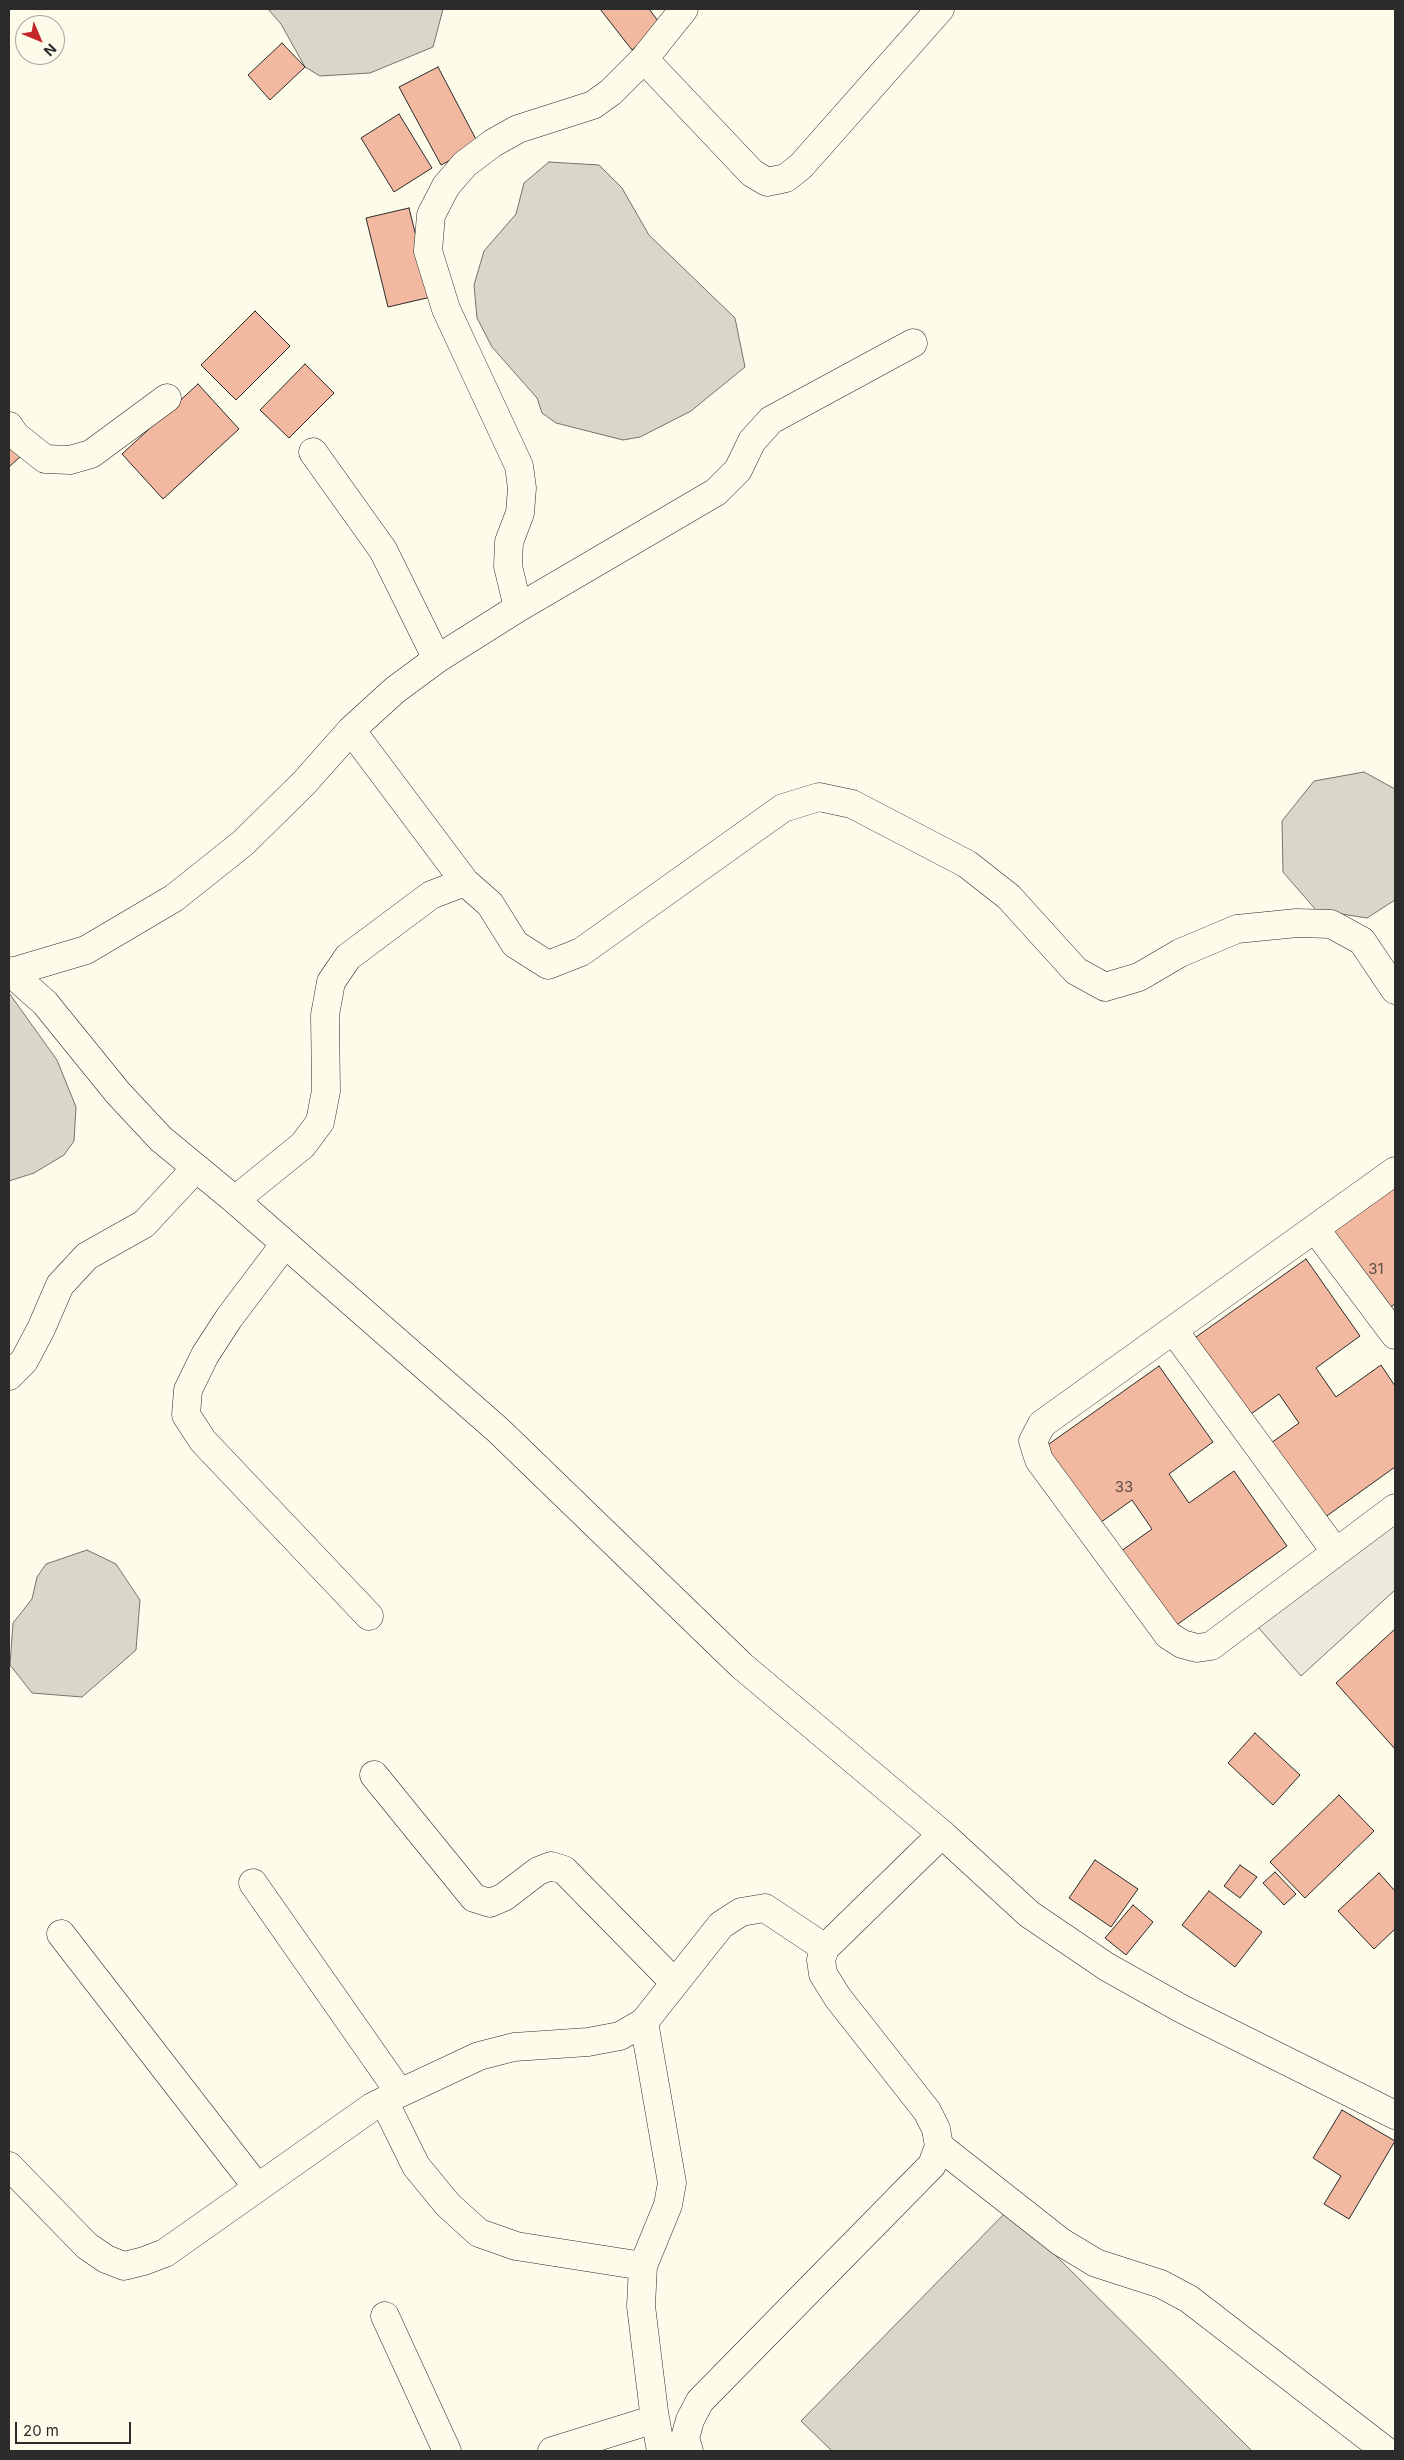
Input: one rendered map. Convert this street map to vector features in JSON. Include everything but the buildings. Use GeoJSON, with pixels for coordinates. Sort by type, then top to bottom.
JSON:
{"type":"FeatureCollection","features":[{"type":"Feature","properties":{"kind":"street"},"geometry":{"type":"LineString","coordinates":[[518,608],[508,566],[509,542],[520,513],[522,488],[519,466],[446,309],[428,252],[431,215],[446,186],[466,164],[493,143],[518,129],[593,105],[611,92],[644,59],[684,9]]}},
{"type":"Feature","properties":{"kind":"street"},"geometry":{"type":"LineString","coordinates":[[644,59],[752,173],[767,182],[786,178],[801,166],[940,9]]}},
{"type":"Feature","properties":{"kind":"street"},"geometry":{"type":"LineString","coordinates":[[10,971],[86,950],[174,898],[243,843],[304,783],[351,730],[395,690],[437,659],[518,608],[716,492],[738,470],[752,441],[771,420],[913,344]]}},
{"type":"Feature","properties":{"kind":"street"},"geometry":{"type":"LineString","coordinates":[[9,426],[15,435],[45,459],[70,460],[91,454],[166,398]]}},
{"type":"Feature","properties":{"kind":"street"},"geometry":{"type":"LineString","coordinates":[[313,452],[383,550],[437,659]]}},
{"type":"Feature","properties":{"kind":"street"},"geometry":{"type":"LineString","coordinates":[[351,730],[465,882],[490,904],[515,944],[548,965],[581,952],[783,808],[818,797],[852,804],[967,864],[1009,896],[1076,971],[1105,987],[1139,977],[1180,953],[1238,929],[1297,923],[1331,924],[1362,941],[1395,990]]}},
{"type":"Feature","properties":{"kind":"street"},"geometry":{"type":"LineString","coordinates":[[235,1200],[303,1144],[320,1122],[326,1091],[325,1015],[331,982],[348,958],[431,894],[465,882]]}},
{"type":"Feature","properties":{"kind":"street"},"geometry":{"type":"LineString","coordinates":[[10,971],[45,1003],[118,1093],[161,1139],[235,1200],[284,1245],[498,1430],[742,1666],[942,1834],[1029,1914],[1107,1967],[1190,2013],[1395,2115]]}},
{"type":"Feature","properties":{"kind":"street"},"geometry":{"type":"LineString","coordinates":[[9,1376],[24,1361],[60,1286],[88,1256],[144,1224],[196,1168]]}},
{"type":"Feature","properties":{"kind":"street"},"geometry":{"type":"LineString","coordinates":[[1395,1171],[1316,1230],[1042,1424],[1033,1441],[1039,1460],[1168,1634],[1182,1644],[1197,1648],[1211,1646],[1395,1508]]}},
{"type":"Feature","properties":{"kind":"street"},"geometry":{"type":"LineString","coordinates":[[1316,1230],[1395,1335]]}},
{"type":"Feature","properties":{"kind":"street"},"geometry":{"type":"LineString","coordinates":[[284,1245],[229,1318],[205,1355],[188,1390],[186,1415],[203,1440],[369,1616]]}},
{"type":"Feature","properties":{"kind":"street"},"geometry":{"type":"LineString","coordinates":[[1174,1331],[1334,1552]]}},
{"type":"Feature","properties":{"kind":"street"},"geometry":{"type":"LineString","coordinates":[[374,1775],[474,1898],[490,1903],[504,1897],[538,1871],[551,1866],[564,1870],[675,1983]]}},
{"type":"Feature","properties":{"kind":"street"},"geometry":{"type":"LineString","coordinates":[[684,2447],[690,2420],[700,2402],[916,2184],[932,2165],[939,2146],[936,2129],[927,2111],[838,1998],[823,1974],[821,1960],[825,1948],[942,1834]]}},
{"type":"Feature","properties":{"kind":"street"},"geometry":{"type":"LineString","coordinates":[[253,1883],[392,2097],[416,2166],[448,2205],[479,2233],[516,2246],[643,2266]]}},
{"type":"Feature","properties":{"kind":"street"},"geometry":{"type":"LineString","coordinates":[[9,2166],[87,2246],[106,2259],[124,2266],[165,2252],[372,2107],[478,2056],[514,2047],[588,2042],[620,2036],[644,2022],[720,1925],[742,1912],[765,1908],[825,1948]]}},
{"type":"Feature","properties":{"kind":"street"},"geometry":{"type":"LineString","coordinates":[[61,1934],[257,2187]]}},
{"type":"Feature","properties":{"kind":"street"},"geometry":{"type":"LineString","coordinates":[[644,2022],[672,2183],[668,2205],[643,2266],[641,2306],[655,2420],[661,2451]]}},
{"type":"Feature","properties":{"kind":"street"},"geometry":{"type":"LineString","coordinates":[[939,2146],[1061,2242],[1096,2263],[1161,2284],[1188,2299],[1386,2451]]}},
{"type":"Feature","properties":{"kind":"street"},"geometry":{"type":"LineString","coordinates":[[384,2316],[447,2451]]}},
{"type":"Feature","properties":{"kind":"street"},"geometry":{"type":"LineString","coordinates":[[552,2451],[655,2420]]}},
{"type":"Feature","properties":{"kind":"shaded area"},"geometry":{"type":"Polygon","coordinates":[[[268,9],[443,9],[433,47],[370,73],[320,76],[305,67],[281,24],[268,9]]]}},
{"type":"Feature","properties":{"kind":"shaded area"},"geometry":{"type":"Polygon","coordinates":[[[549,162],[599,165],[622,188],[649,235],[735,318],[745,367],[691,411],[640,437],[623,440],[556,423],[542,413],[537,398],[492,347],[477,318],[474,285],[484,251],[516,214],[524,183],[549,162]]]}},
{"type":"Feature","properties":{"kind":"shaded area"},"geometry":{"type":"Polygon","coordinates":[[[1364,772],[1395,789],[1395,900],[1367,918],[1316,910],[1283,872],[1282,821],[1314,781],[1364,772]]]}},
{"type":"Feature","properties":{"kind":"shaded area"},"geometry":{"type":"Polygon","coordinates":[[[9,993],[57,1060],[76,1107],[74,1141],[64,1155],[34,1173],[9,1181],[9,993]]]}},
{"type":"Feature","properties":{"kind":"shaded area"},"geometry":{"type":"Polygon","coordinates":[[[1395,1523],[1395,1590],[1301,1676],[1257,1626],[1395,1523]]]}},
{"type":"Feature","properties":{"kind":"shaded area"},"geometry":{"type":"Polygon","coordinates":[[[87,1550],[116,1564],[140,1600],[136,1650],[82,1697],[32,1693],[10,1665],[13,1623],[32,1599],[37,1577],[46,1564],[87,1550]]]}},
{"type":"Feature","properties":{"kind":"shaded area"},"geometry":{"type":"Polygon","coordinates":[[[1009,2209],[1252,2451],[832,2451],[801,2421],[1009,2209]]]}}]}
